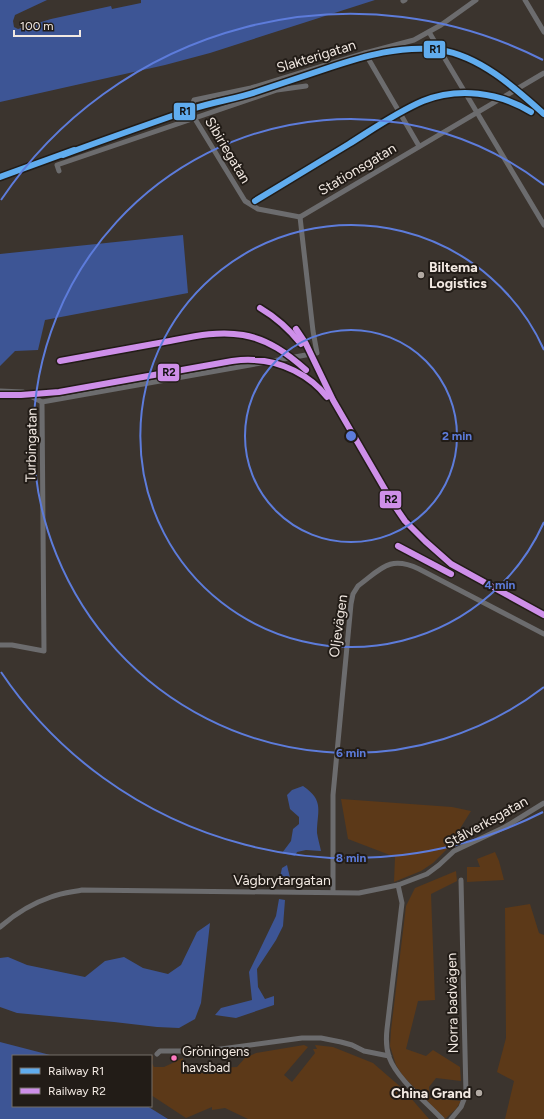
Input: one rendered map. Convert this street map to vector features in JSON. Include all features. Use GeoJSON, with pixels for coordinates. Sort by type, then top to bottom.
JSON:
{"type":"FeatureCollection","features":[{"type":"Feature","properties":{"kind":"street"},"geometry":{"type":"LineString","coordinates":[[365,53],[406,42],[429,32],[476,0]]}},
{"type":"Feature","properties":{"kind":"street"},"geometry":{"type":"LineString","coordinates":[[525,0],[544,32]]}},
{"type":"Feature","properties":{"kind":"street"},"geometry":{"type":"LineString","coordinates":[[429,32],[544,225]]}},
{"type":"Feature","properties":{"kind":"street","name":"Slakterigatan"},"geometry":{"type":"LineString","coordinates":[[194,100],[251,88],[365,53],[419,146]]}},
{"type":"Feature","properties":{"kind":"street","name":"Stationsgatan"},"geometry":{"type":"LineString","coordinates":[[300,217],[544,73]]}},
{"type":"Feature","properties":{"kind":"street"},"geometry":{"type":"LineString","coordinates":[[56,168],[277,90],[306,86]]}},
{"type":"Feature","properties":{"kind":"street","name":"Sibiriegatan"},"geometry":{"type":"LineString","coordinates":[[194,100],[192,106],[195,119],[245,201],[258,209],[300,217]]}},
{"type":"Feature","properties":{"kind":"street","name":"Turbingatan"},"geometry":{"type":"LineString","coordinates":[[0,645],[12,645],[44,651],[42,402],[317,352],[313,331],[300,217]]}},
{"type":"Feature","properties":{"kind":"street"},"geometry":{"type":"LineString","coordinates":[[0,391],[23,392],[42,402]]}},
{"type":"Feature","properties":{"kind":"street","name":"Oljevägen"},"geometry":{"type":"LineString","coordinates":[[333,892],[333,795],[351,604],[353,594],[358,586],[387,565],[398,562],[413,566],[544,634]]}},
{"type":"Feature","properties":{"kind":"street","name":"Stålverksgatan"},"geometry":{"type":"LineString","coordinates":[[398,885],[427,874],[454,851],[505,827],[544,803]]}},
{"type":"Feature","properties":{"kind":"street","name":"Norra badvägen"},"geometry":{"type":"LineString","coordinates":[[450,1119],[461,1107],[466,1094],[461,880]]}},
{"type":"Feature","properties":{"kind":"street"},"geometry":{"type":"LineString","coordinates":[[398,885],[402,903],[387,1029],[389,1056],[400,1077],[442,1119]]}},
{"type":"Feature","properties":{"kind":"street","name":"Vågbrytargatan"},"geometry":{"type":"LineString","coordinates":[[0,927],[38,902],[53,896],[82,890],[359,893],[398,885]]}},
{"type":"Feature","properties":{"kind":"street"},"geometry":{"type":"LineString","coordinates":[[157,1054],[160,1051],[206,1051],[308,1038],[321,1038],[352,1045],[364,1051],[389,1056]]}},
{"type":"Feature","properties":{"kind":"shaded area"},"geometry":{"type":"Polygon","coordinates":[[[341,799],[452,807],[471,811],[461,827],[455,841],[433,863],[421,871],[394,882],[395,857],[348,839],[341,799]]]}},
{"type":"Feature","properties":{"kind":"shaded area"},"geometry":{"type":"Polygon","coordinates":[[[495,852],[504,880],[467,882],[467,867],[480,867],[477,859],[495,852]]]}},
{"type":"Feature","properties":{"kind":"shaded area"},"geometry":{"type":"Polygon","coordinates":[[[456,871],[457,881],[431,894],[435,1000],[418,1001],[406,1049],[426,1056],[433,1050],[460,1067],[461,1081],[436,1078],[429,1087],[430,1098],[461,1101],[456,1109],[445,1119],[403,1076],[396,1065],[390,1046],[406,906],[415,888],[456,871]]]}},
{"type":"Feature","properties":{"kind":"shaded area"},"geometry":{"type":"Polygon","coordinates":[[[530,904],[539,933],[544,935],[544,1119],[505,1119],[514,1081],[497,1072],[506,1038],[505,908],[530,904]]]}},
{"type":"Feature","properties":{"kind":"shaded area"},"geometry":{"type":"Polygon","coordinates":[[[304,1045],[308,1047],[284,1075],[292,1082],[315,1053],[313,1049],[317,1049],[315,1045],[333,1047],[373,1063],[403,1089],[429,1119],[248,1119],[225,1108],[212,1110],[212,1107],[186,1118],[152,1096],[152,1063],[154,1067],[164,1067],[183,1058],[183,1069],[202,1069],[201,1073],[214,1074],[214,1068],[237,1067],[245,1058],[256,1053],[304,1045]]]}},
{"type":"Feature","properties":{"kind":"water"},"geometry":{"type":"Polygon","coordinates":[[[0,0],[47,0],[15,15],[13,21],[14,27],[18,29],[51,19],[111,6],[112,9],[141,3],[141,0],[375,0],[210,53],[165,65],[0,102],[0,0]]]}},
{"type":"Feature","properties":{"kind":"water"},"geometry":{"type":"Polygon","coordinates":[[[183,235],[188,293],[45,320],[38,350],[15,351],[0,366],[0,254],[183,235]]]}},
{"type":"Feature","properties":{"kind":"water"},"geometry":{"type":"Polygon","coordinates":[[[303,786],[310,791],[317,802],[317,833],[321,851],[306,850],[297,852],[295,856],[282,853],[291,841],[293,829],[299,824],[299,817],[290,809],[287,795],[292,790],[303,786]]]}},
{"type":"Feature","properties":{"kind":"water"},"geometry":{"type":"Polygon","coordinates":[[[287,865],[290,878],[288,886],[278,886],[282,868],[287,865]]]}},
{"type":"Feature","properties":{"kind":"water"},"geometry":{"type":"Polygon","coordinates":[[[279,899],[285,900],[283,926],[276,940],[257,969],[258,987],[265,999],[274,996],[274,1005],[236,1018],[215,1015],[221,1008],[252,1000],[249,972],[276,916],[279,899]]]}},
{"type":"Feature","properties":{"kind":"water"},"geometry":{"type":"Polygon","coordinates":[[[210,923],[201,1003],[195,1019],[179,1028],[17,1013],[0,1007],[0,958],[8,957],[27,965],[85,977],[105,961],[124,957],[143,968],[168,974],[181,965],[197,932],[210,923]]]}},
{"type":"Feature","properties":{"kind":"water"},"geometry":{"type":"Polygon","coordinates":[[[0,1042],[50,1055],[12,1055],[12,1107],[149,1107],[168,1119],[0,1119],[0,1042]]]}},
{"type":"Feature","properties":{"kind":"rail line","name":"R1"},"geometry":{"type":"LineString","coordinates":[[63,155],[200,107],[248,94],[355,59],[397,50],[440,50],[455,53],[469,59],[496,74],[544,114]]}},
{"type":"Feature","properties":{"kind":"rail line","name":"R1"},"geometry":{"type":"LineString","coordinates":[[255,201],[394,115],[423,101],[450,94],[478,94],[506,100],[531,112]]}},
{"type":"Feature","properties":{"kind":"rail line","name":"R1"},"geometry":{"type":"LineString","coordinates":[[0,177],[74,150]]}},
{"type":"Feature","properties":{"kind":"rail line","name":"R2"},"geometry":{"type":"LineString","coordinates":[[260,308],[282,324],[301,344]]}},
{"type":"Feature","properties":{"kind":"rail line","name":"R2"},"geometry":{"type":"LineString","coordinates":[[296,329],[306,344],[333,400],[394,505],[405,521],[451,564],[544,615]]}},
{"type":"Feature","properties":{"kind":"rail line","name":"R2"},"geometry":{"type":"LineString","coordinates":[[60,361],[201,335],[222,333],[243,335],[261,340],[285,353],[306,370]]}},
{"type":"Feature","properties":{"kind":"rail line","name":"R2"},"geometry":{"type":"LineString","coordinates":[[0,395],[59,392],[232,361],[248,360],[264,361],[284,366],[304,376],[327,397]]}},
{"type":"Feature","properties":{"kind":"rail line","name":"R2"},"geometry":{"type":"LineString","coordinates":[[398,546],[451,574]]}},
{"type":"Feature","properties":{"kind":"place","name":"Biltema Logistics"},"geometry":{"type":"Point","coordinates":[421,275]}},
{"type":"Feature","properties":{"kind":"place","name":"Gröningens havsbad"},"geometry":{"type":"Point","coordinates":[174,1058]}},
{"type":"Feature","properties":{"kind":"place","name":"China Grand"},"geometry":{"type":"Point","coordinates":[479,1093]}}]}
